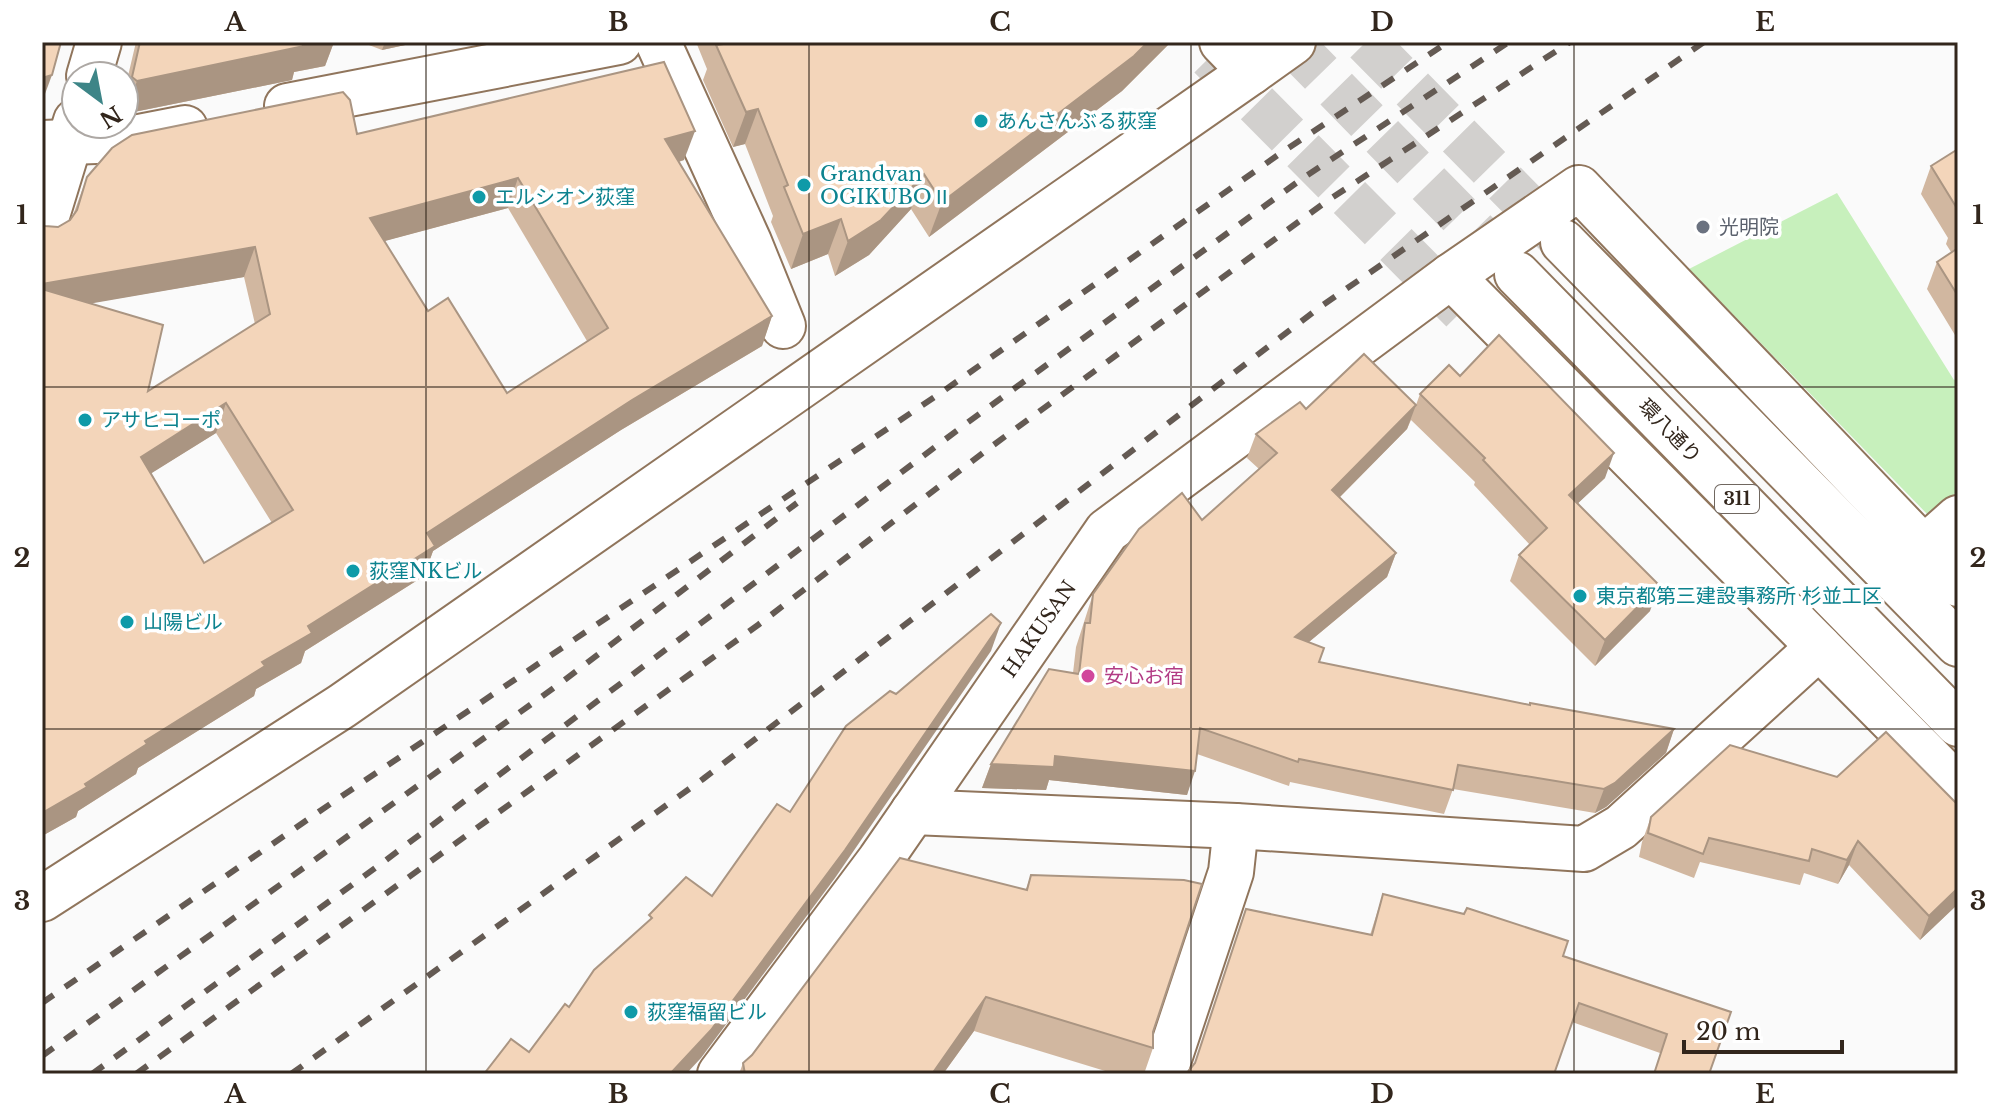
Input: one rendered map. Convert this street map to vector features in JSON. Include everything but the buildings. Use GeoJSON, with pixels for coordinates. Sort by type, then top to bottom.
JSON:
{"type":"FeatureCollection","features":[{"type":"Feature","properties":{"kind":"street"},"geometry":{"type":"LineString","coordinates":[[140,136],[619,42]]}},
{"type":"Feature","properties":{"kind":"street"},"geometry":{"type":"LineString","coordinates":[[658,42],[749,242],[783,326]]}},
{"type":"Feature","properties":{"kind":"street"},"geometry":{"type":"LineString","coordinates":[[42,899],[342,706],[1236,57],[1293,42]]}},
{"type":"Feature","properties":{"kind":"street"},"geometry":{"type":"LineString","coordinates":[[42,232],[62,140]]}},
{"type":"Feature","properties":{"kind":"street","name":"HAKUSAN"},"geometry":{"type":"LineString","coordinates":[[720,1074],[913,812],[1107,531],[1451,276],[1579,188],[1923,549]]}},
{"type":"Feature","properties":{"kind":"street"},"geometry":{"type":"LineString","coordinates":[[1563,242],[1958,644]]}},
{"type":"Feature","properties":{"kind":"street","name":"環八通り"},"geometry":{"type":"LineString","coordinates":[[1517,274],[1958,724]]}},
{"type":"Feature","properties":{"kind":"street"},"geometry":{"type":"LineString","coordinates":[[1451,276],[1958,787]]}},
{"type":"Feature","properties":{"kind":"street"},"geometry":{"type":"LineString","coordinates":[[1958,518],[1923,549],[1958,584]]}},
{"type":"Feature","properties":{"kind":"street"},"geometry":{"type":"LineString","coordinates":[[913,812],[1236,826],[1584,849],[1621,827],[1819,647]]}},
{"type":"Feature","properties":{"kind":"street"},"geometry":{"type":"LineString","coordinates":[[1164,1074],[1231,872],[1236,826]]}},
{"type":"Feature","properties":{"kind":"green space"},"geometry":{"type":"Polygon","coordinates":[[[1837,193],[1954,380],[1958,378],[1958,491],[1928,515],[1689,269],[1837,193]]]}},
{"type":"Feature","properties":{"kind":"tunnel"},"geometry":{"type":"LineString","coordinates":[[1290,42],[1517,274]]}},
{"type":"Feature","properties":{"kind":"tunnel"},"geometry":{"type":"LineString","coordinates":[[1366,42],[1563,242]]}},
{"type":"Feature","properties":{"kind":"tunnel"},"geometry":{"type":"LineString","coordinates":[[1210,57],[1462,311]]}},
{"type":"Feature","properties":{"kind":"railway"},"geometry":{"type":"LineString","coordinates":[[42,1003],[336,800],[942,392],[1278,155],[1448,42]]}},
{"type":"Feature","properties":{"kind":"railway"},"geometry":{"type":"LineString","coordinates":[[92,1074],[382,863],[967,423],[1303,178],[1509,42]]}},
{"type":"Feature","properties":{"kind":"railway"},"geometry":{"type":"LineString","coordinates":[[136,1074],[758,625],[988,449],[1327,201],[1570,42]]}},
{"type":"Feature","properties":{"kind":"railway"},"geometry":{"type":"LineString","coordinates":[[291,1074],[703,779],[1320,307],[1704,42]]}},
{"type":"Feature","properties":{"kind":"railway"},"geometry":{"type":"LineString","coordinates":[[42,1056],[562,682],[797,503]]}},
{"type":"Feature","properties":{"kind":"place","name":"あんさんぶる荻窪"},"geometry":{"type":"Point","coordinates":[981,121]}},
{"type":"Feature","properties":{"kind":"place","name":"Grandvan OGIKUBOⅡ"},"geometry":{"type":"Point","coordinates":[804,185]}},
{"type":"Feature","properties":{"kind":"place","name":"エルシオン荻窪"},"geometry":{"type":"Point","coordinates":[479,197]}},
{"type":"Feature","properties":{"kind":"place","name":"光明院"},"geometry":{"type":"Point","coordinates":[1703,227]}},
{"type":"Feature","properties":{"kind":"place","name":"アサヒコーポ"},"geometry":{"type":"Point","coordinates":[85,420]}},
{"type":"Feature","properties":{"kind":"place","name":"荻窪NKビル"},"geometry":{"type":"Point","coordinates":[353,571]}},
{"type":"Feature","properties":{"kind":"place","name":"東京都第三建設事務所 杉並工区"},"geometry":{"type":"Point","coordinates":[1580,596]}},
{"type":"Feature","properties":{"kind":"place","name":"山陽ビル"},"geometry":{"type":"Point","coordinates":[127,622]}},
{"type":"Feature","properties":{"kind":"place","name":"安心お宿"},"geometry":{"type":"Point","coordinates":[1088,676]}},
{"type":"Feature","properties":{"kind":"place","name":"荻窪福留ビル"},"geometry":{"type":"Point","coordinates":[631,1012]}}]}
